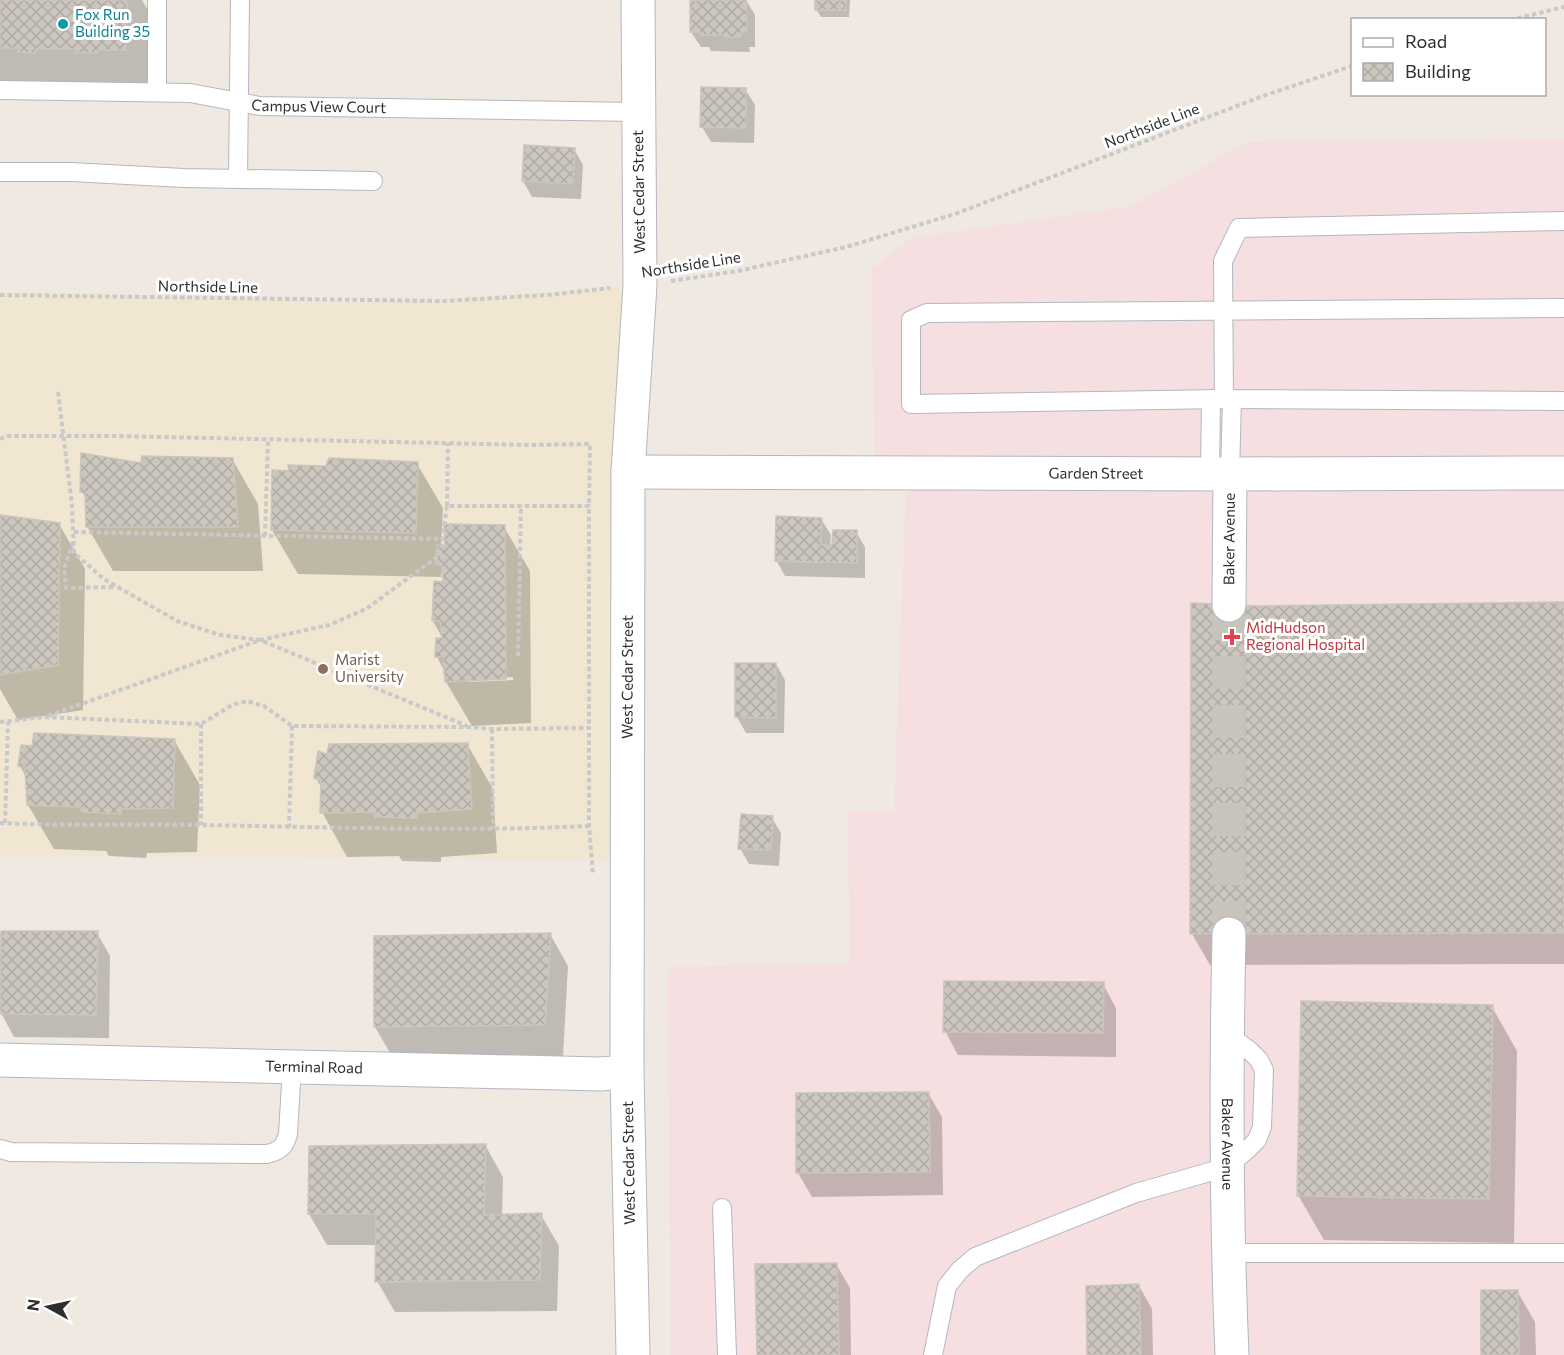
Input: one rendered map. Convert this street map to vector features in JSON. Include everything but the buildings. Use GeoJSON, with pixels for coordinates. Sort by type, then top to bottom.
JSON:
{"type":"FeatureCollection","features":[{"type":"Feature","properties":{"kind":"street","name":"West Cedar Street"},"geometry":{"type":"LineString","coordinates":[[633,1355],[627,1072],[628,472],[640,285],[638,0]]}},
{"type":"Feature","properties":{"kind":"street","name":"Garden Street"},"geometry":{"type":"LineString","coordinates":[[628,472],[1564,473]]}},
{"type":"Feature","properties":{"kind":"street","name":"Baker Avenue"},"geometry":{"type":"LineString","coordinates":[[1220,474],[1229,605]]}},
{"type":"Feature","properties":{"kind":"street","name":"Baker Avenue"},"geometry":{"type":"LineString","coordinates":[[1229,934],[1227,1167],[1232,1355]]}},
{"type":"Feature","properties":{"kind":"street","name":"Terminal Road"},"geometry":{"type":"LineString","coordinates":[[0,1060],[600,1074],[627,1072]]}},
{"type":"Feature","properties":{"kind":"lane"},"geometry":{"type":"LineString","coordinates":[[157,0],[157,92]]}},
{"type":"Feature","properties":{"kind":"lane"},"geometry":{"type":"LineString","coordinates":[[238,178],[240,0]]}},
{"type":"Feature","properties":{"kind":"lane","name":"Campus View Court"},"geometry":{"type":"LineString","coordinates":[[0,90],[190,93],[239,100],[260,106],[638,112]]}},
{"type":"Feature","properties":{"kind":"lane"},"geometry":{"type":"LineString","coordinates":[[0,172],[373,180]]}},
{"type":"Feature","properties":{"kind":"lane"},"geometry":{"type":"LineString","coordinates":[[1220,474],[1223,399],[1223,261],[1239,228],[1564,222]]}},
{"type":"Feature","properties":{"kind":"lane"},"geometry":{"type":"LineString","coordinates":[[1564,308],[927,313],[911,320],[911,404],[1223,399],[1564,401]]}},
{"type":"Feature","properties":{"kind":"lane"},"geometry":{"type":"LineString","coordinates":[[0,1149],[11,1152],[267,1154],[277,1152],[285,1145],[288,1134],[292,1066]]}},
{"type":"Feature","properties":{"kind":"lane"},"geometry":{"type":"LineString","coordinates":[[933,1355],[947,1286],[975,1257],[1136,1193],[1227,1167]]}},
{"type":"Feature","properties":{"kind":"lane"},"geometry":{"type":"LineString","coordinates":[[722,1208],[727,1355]]}},
{"type":"Feature","properties":{"kind":"lane"},"geometry":{"type":"LineString","coordinates":[[1228,1253],[1564,1253]]}},
{"type":"Feature","properties":{"kind":"path"},"geometry":{"type":"LineString","coordinates":[[1519,18],[1564,8]]}},
{"type":"Feature","properties":{"kind":"path","name":"Northside Line"},"geometry":{"type":"LineString","coordinates":[[0,295],[444,302],[548,295],[738,271],[846,247],[955,214],[1263,96],[1351,67]]}},
{"type":"Feature","properties":{"kind":"path"},"geometry":{"type":"LineString","coordinates":[[58,392],[74,532],[74,553],[105,579],[177,621],[220,635],[260,640],[470,727]]}},
{"type":"Feature","properties":{"kind":"path"},"geometry":{"type":"LineString","coordinates":[[0,439],[6,436],[116,436],[590,444],[589,826],[594,883]]}},
{"type":"Feature","properties":{"kind":"path"},"geometry":{"type":"LineString","coordinates":[[265,536],[268,440]]}},
{"type":"Feature","properties":{"kind":"path"},"geometry":{"type":"LineString","coordinates":[[44,717],[260,640],[329,625],[366,609],[440,555],[447,506],[448,443]]}},
{"type":"Feature","properties":{"kind":"path"},"geometry":{"type":"LineString","coordinates":[[447,506],[589,506]]}},
{"type":"Feature","properties":{"kind":"path"},"geometry":{"type":"LineString","coordinates":[[518,656],[520,506]]}},
{"type":"Feature","properties":{"kind":"path"},"geometry":{"type":"LineString","coordinates":[[74,532],[443,539]]}},
{"type":"Feature","properties":{"kind":"path"},"geometry":{"type":"LineString","coordinates":[[73,542],[64,569],[66,588],[117,586]]}},
{"type":"Feature","properties":{"kind":"path"},"geometry":{"type":"LineString","coordinates":[[0,722],[44,717],[201,724],[232,705],[247,701],[264,706],[292,726],[589,728]]}},
{"type":"Feature","properties":{"kind":"path"},"geometry":{"type":"LineString","coordinates":[[8,722],[2,823],[289,828],[493,829],[589,826]]}},
{"type":"Feature","properties":{"kind":"path"},"geometry":{"type":"LineString","coordinates":[[201,724],[201,825]]}},
{"type":"Feature","properties":{"kind":"path"},"geometry":{"type":"LineString","coordinates":[[289,828],[292,726]]}},
{"type":"Feature","properties":{"kind":"path"},"geometry":{"type":"LineString","coordinates":[[492,729],[493,829]]}},
{"type":"Feature","properties":{"kind":"shaded area","name":"MidHudson Regional Hospital"},"geometry":{"type":"Polygon","coordinates":[[[1564,140],[1564,1355],[671,1355],[668,967],[850,963],[848,811],[894,811],[907,464],[875,463],[871,269],[912,238],[1132,206],[1248,142],[1564,140]]]}},
{"type":"Feature","properties":{"kind":"shaded area","name":"Marist University"},"geometry":{"type":"Polygon","coordinates":[[[647,285],[645,860],[0,855],[0,291],[349,302],[434,300],[647,285]]]}},
{"type":"Feature","properties":{"kind":"tunnel"},"geometry":{"type":"LineString","coordinates":[[1229,605],[1229,934]]}},
{"type":"Feature","properties":{"kind":"place","name":"Fox Run Building 35"},"geometry":{"type":"Point","coordinates":[63,24]}},
{"type":"Feature","properties":{"kind":"place","name":"MidHudson Regional Hospital"},"geometry":{"type":"Point","coordinates":[1232,637]}},
{"type":"Feature","properties":{"kind":"place","name":"Marist University"},"geometry":{"type":"Point","coordinates":[323,669]}}]}
